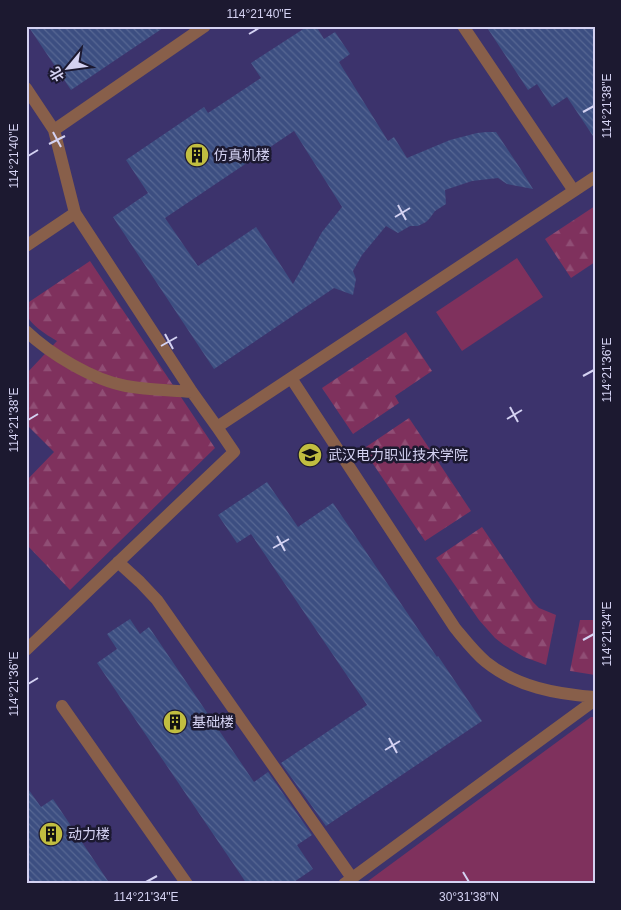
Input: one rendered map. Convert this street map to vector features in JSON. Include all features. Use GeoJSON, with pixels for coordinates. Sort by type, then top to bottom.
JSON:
{"type":"FeatureCollection","features":[{"type":"Feature","properties":{"kind":"street"},"geometry":{"type":"LineString","coordinates":[[54,130],[205,26]]}},
{"type":"Feature","properties":{"kind":"street"},"geometry":{"type":"LineString","coordinates":[[463,26],[574,191]]}},
{"type":"Feature","properties":{"kind":"street"},"geometry":{"type":"LineString","coordinates":[[26,88],[54,130],[75,213],[192,392],[234,452],[26,650]]}},
{"type":"Feature","properties":{"kind":"street"},"geometry":{"type":"LineString","coordinates":[[217,427],[595,177]]}},
{"type":"Feature","properties":{"kind":"street"},"geometry":{"type":"LineString","coordinates":[[26,246],[75,213]]}},
{"type":"Feature","properties":{"kind":"street"},"geometry":{"type":"LineString","coordinates":[[26,350],[31,335],[81,370],[112,382],[147,389],[192,392]]}},
{"type":"Feature","properties":{"kind":"street"},"geometry":{"type":"LineString","coordinates":[[291,378],[446,613],[471,647],[497,670],[517,681],[566,695],[595,698]]}},
{"type":"Feature","properties":{"kind":"street"},"geometry":{"type":"LineString","coordinates":[[118,562],[157,600],[348,881],[595,698]]}},
{"type":"Feature","properties":{"kind":"street"},"geometry":{"type":"LineString","coordinates":[[62,706],[187,884]]}},
{"type":"Feature","properties":{"kind":"shaded area","name":"武汉电力职业技术学院"},"geometry":{"type":"Polygon","coordinates":[[[26,26],[595,26],[595,884],[26,884],[26,26]]]}},
{"type":"Feature","properties":{"kind":"green space"},"geometry":{"type":"Polygon","coordinates":[[[595,206],[595,262],[571,278],[545,239],[595,206]]]}},
{"type":"Feature","properties":{"kind":"green space"},"geometry":{"type":"Polygon","coordinates":[[[517,258],[543,297],[462,351],[436,312],[517,258]]]}},
{"type":"Feature","properties":{"kind":"green space"},"geometry":{"type":"Polygon","coordinates":[[[90,261],[215,448],[70,590],[26,544],[26,481],[54,452],[26,424],[26,374],[57,341],[38,329],[30,321],[26,312],[26,304],[90,261]]]}},
{"type":"Feature","properties":{"kind":"green space"},"geometry":{"type":"Polygon","coordinates":[[[406,332],[432,371],[395,396],[399,403],[353,434],[322,388],[406,332]]]}},
{"type":"Feature","properties":{"kind":"green space"},"geometry":{"type":"Polygon","coordinates":[[[409,418],[471,511],[425,541],[363,449],[409,418]]]}},
{"type":"Feature","properties":{"kind":"green space"},"geometry":{"type":"Polygon","coordinates":[[[482,527],[533,602],[539,608],[556,615],[546,665],[524,657],[495,638],[479,620],[436,558],[482,527]]]}},
{"type":"Feature","properties":{"kind":"green space"},"geometry":{"type":"Polygon","coordinates":[[[580,620],[595,620],[595,675],[570,671],[580,620]]]}},
{"type":"Feature","properties":{"kind":"green space"},"geometry":{"type":"Polygon","coordinates":[[[591,717],[595,717],[595,884],[364,884],[591,717]]]}},
{"type":"Feature","properties":{"kind":"building"},"geometry":{"type":"Polygon","coordinates":[[[28,26],[166,26],[71,90],[28,26]]]}},
{"type":"Feature","properties":{"kind":"building"},"geometry":{"type":"Polygon","coordinates":[[[308,26],[316,26],[324,39],[335,32],[350,54],[339,62],[388,141],[394,137],[407,158],[450,140],[477,133],[496,132],[533,189],[507,184],[498,178],[472,181],[445,190],[446,204],[435,211],[426,222],[418,226],[410,226],[398,233],[386,226],[362,255],[353,271],[356,279],[353,295],[334,288],[214,369],[113,217],[148,193],[126,160],[204,107],[208,113],[261,78],[251,63],[308,26]],[[294,131],[165,218],[198,266],[256,227],[293,284],[322,232],[342,207],[294,131]]]}},
{"type":"Feature","properties":{"kind":"building"},"geometry":{"type":"Polygon","coordinates":[[[486,26],[595,26],[595,139],[567,97],[552,107],[537,84],[528,90],[486,26]]]}},
{"type":"Feature","properties":{"kind":"building"},"geometry":{"type":"Polygon","coordinates":[[[267,482],[298,527],[333,503],[482,721],[326,826],[281,763],[367,705],[251,534],[237,543],[218,515],[267,482]]]}},
{"type":"Feature","properties":{"kind":"building","name":"基础楼"},"geometry":{"type":"Polygon","coordinates":[[[130,619],[140,634],[149,627],[254,782],[268,772],[312,835],[297,845],[313,869],[291,884],[247,884],[97,663],[117,649],[107,634],[130,619]]]}},
{"type":"Feature","properties":{"kind":"building","name":"动力楼"},"geometry":{"type":"Polygon","coordinates":[[[26,786],[41,807],[53,799],[110,884],[33,884],[26,874],[26,786]]]}},
{"type":"Feature","properties":{"kind":"place","name":"仿真机楼"},"geometry":{"type":"Point","coordinates":[197,155]}},
{"type":"Feature","properties":{"kind":"place","name":"武汉电力职业技术学院"},"geometry":{"type":"Point","coordinates":[310,455]}},
{"type":"Feature","properties":{"kind":"place","name":"基础楼"},"geometry":{"type":"Point","coordinates":[175,722]}},
{"type":"Feature","properties":{"kind":"place","name":"动力楼"},"geometry":{"type":"Point","coordinates":[51,834]}}]}
